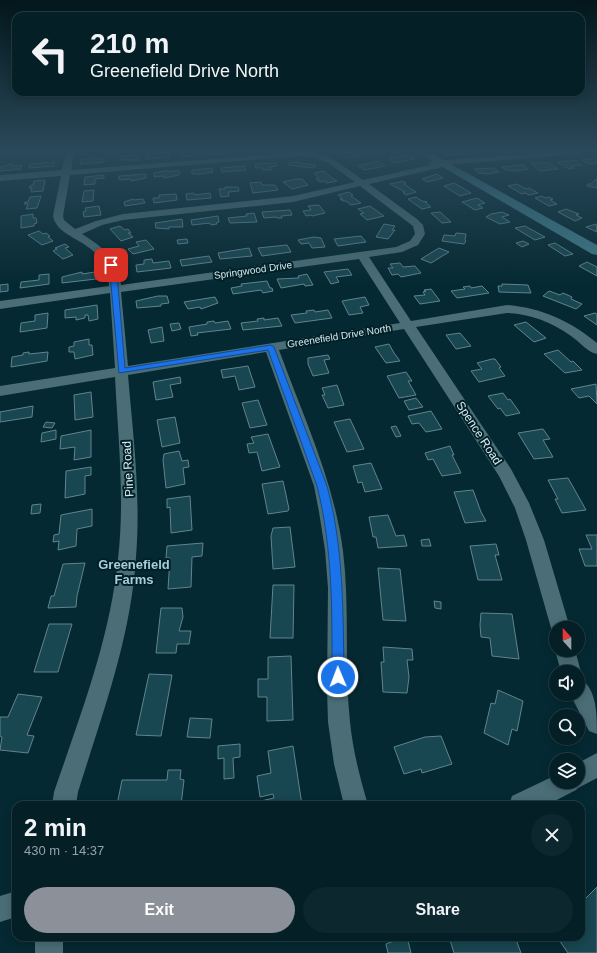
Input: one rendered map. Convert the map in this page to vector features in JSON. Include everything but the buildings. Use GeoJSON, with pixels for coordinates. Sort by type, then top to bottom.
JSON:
{"type":"FeatureCollection","features":[{"type":"Feature","properties":{"kind":"main road"},"geometry":{"type":"LineString","coordinates":[[501,196],[597,251]]}},
{"type":"Feature","properties":{"kind":"street","name":"Pine Road"},"geometry":{"type":"LineString","coordinates":[[62,196],[58,216],[63,224],[94,244],[106,256],[114,274],[129,483],[130,536],[125,579],[118,618],[105,672],[66,792],[65,801]]}},
{"type":"Feature","properties":{"kind":"street"},"geometry":{"type":"LineString","coordinates":[[75,233],[99,223],[130,216],[278,201],[299,196]]}},
{"type":"Feature","properties":{"kind":"street","name":"Springwood Drive"},"geometry":{"type":"LineString","coordinates":[[0,305],[398,250],[408,247],[418,239],[420,230],[414,221],[379,196]]}},
{"type":"Feature","properties":{"kind":"street","name":"Spence Road"},"geometry":{"type":"LineString","coordinates":[[362,255],[505,473],[523,508],[535,540],[558,621]]}},
{"type":"Feature","properties":{"kind":"street","name":"Greenefield Drive North"},"geometry":{"type":"LineString","coordinates":[[0,391],[507,309],[531,311],[552,318],[597,350]]}},
{"type":"Feature","properties":{"kind":"street"},"geometry":{"type":"LineString","coordinates":[[271,347],[322,486],[328,509],[332,533],[337,588],[339,721],[344,759],[355,801]]}},
{"type":"Feature","properties":{"kind":"street"},"geometry":{"type":"LineString","coordinates":[[585,701],[597,723]]}},
{"type":"Feature","properties":{"kind":"street"},"geometry":{"type":"LineString","coordinates":[[585,772],[597,766]]}},
{"type":"Feature","properties":{"kind":"street"},"geometry":{"type":"LineString","coordinates":[[529,801],[554,789]]}},
{"type":"Feature","properties":{"kind":"street"},"geometry":{"type":"LineString","coordinates":[[0,909],[12,905]]}},
{"type":"Feature","properties":{"kind":"street"},"geometry":{"type":"LineString","coordinates":[[49,941],[49,953]]}},
{"type":"Feature","properties":{"kind":"district","name":"Greenefield Farms"},"geometry":{"type":"Point","coordinates":[134,572]}},
{"type":"Feature","properties":{"kind":"route"},"geometry":{"type":"LineString","coordinates":[[111,265],[114,274],[121,371],[271,347],[322,486],[328,509],[332,533],[337,588],[338,677]]}}]}
